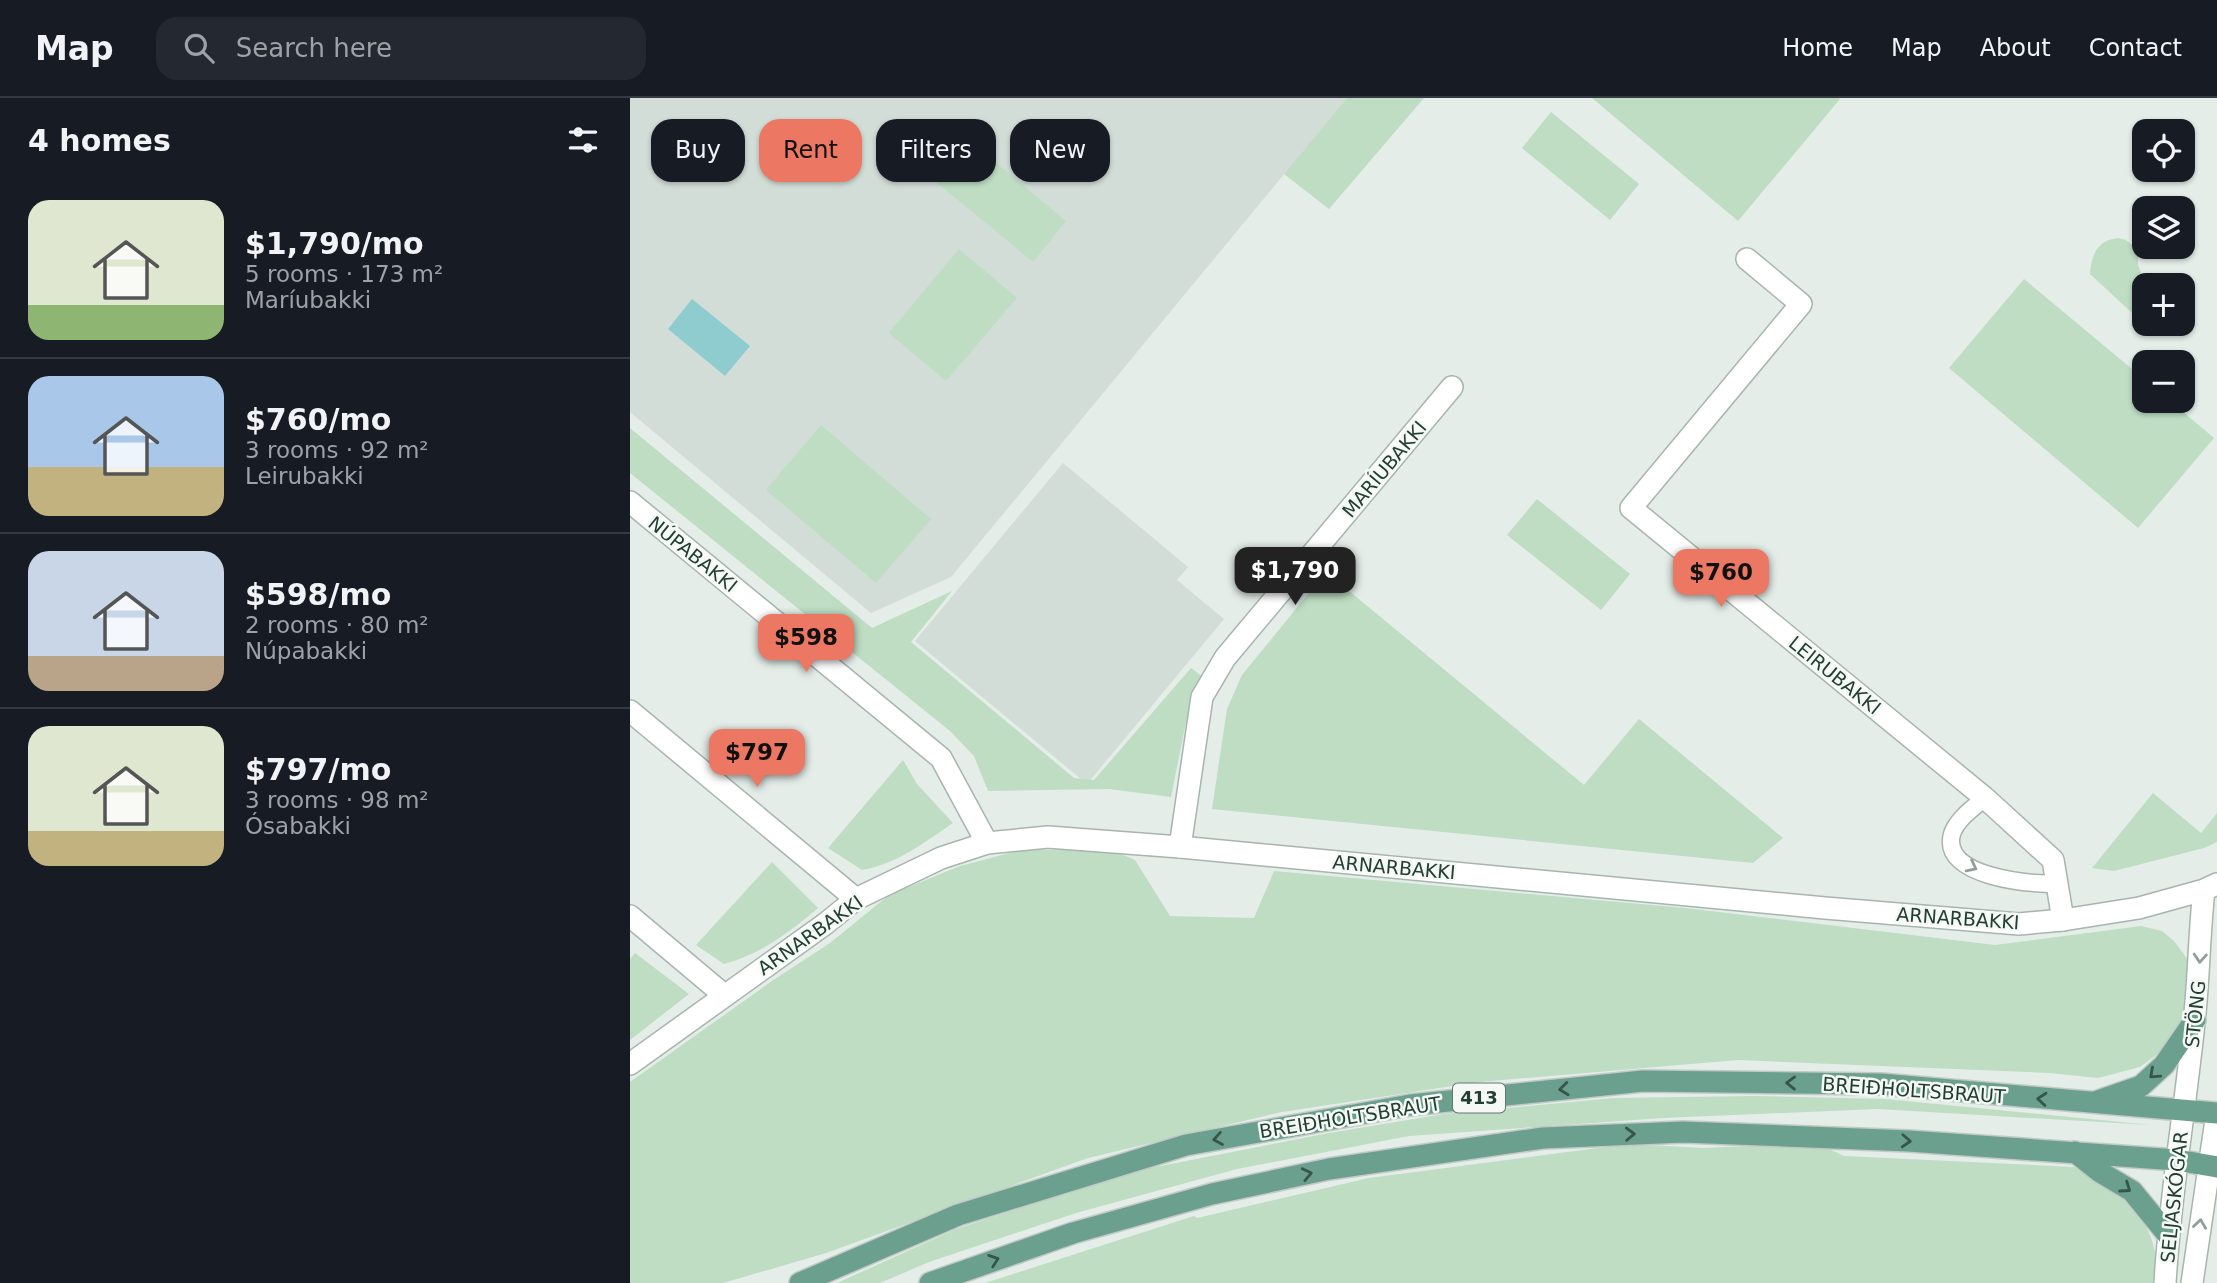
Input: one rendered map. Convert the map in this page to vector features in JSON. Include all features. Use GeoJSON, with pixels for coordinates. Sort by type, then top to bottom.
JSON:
{"type":"FeatureCollection","features":[{"type":"Feature","properties":{"kind":"main road"},"geometry":{"type":"LineString","coordinates":[[2092,1103],[2141,1086],[2164,1065],[2195,1020]]}},
{"type":"Feature","properties":{"kind":"main road","name":"BREIÐHOLTSBRAUT"},"geometry":{"type":"LineString","coordinates":[[800,1283],[958,1215],[1186,1144],[1410,1105],[1643,1081],[1881,1084],[2217,1113]]}},
{"type":"Feature","properties":{"kind":"main road"},"geometry":{"type":"LineString","coordinates":[[930,1283],[1073,1233],[1212,1194],[1329,1170],[1543,1138],[1683,1132],[1909,1141],[2177,1160],[2213,1166]]}},
{"type":"Feature","properties":{"kind":"main road"},"geometry":{"type":"LineString","coordinates":[[2075,1152],[2100,1172],[2132,1191],[2168,1235]]}},
{"type":"Feature","properties":{"kind":"street","name":"LEIRUBAKKI"},"geometry":{"type":"LineString","coordinates":[[1747,259],[1801,304],[1631,508],[1985,798],[2053,860],[2063,920]]}},
{"type":"Feature","properties":{"kind":"street","name":"MARÍUBAKKI"},"geometry":{"type":"LineString","coordinates":[[1180,847],[1202,698],[1219,668],[1452,387]]}},
{"type":"Feature","properties":{"kind":"street","name":"NÚPABAKKI"},"geometry":{"type":"LineString","coordinates":[[630,502],[941,758],[987,843]]}},
{"type":"Feature","properties":{"kind":"street"},"geometry":{"type":"LineString","coordinates":[[630,710],[856,899]]}},
{"type":"Feature","properties":{"kind":"street","name":"ARNARBAKKI"},"geometry":{"type":"LineString","coordinates":[[630,1064],[825,925],[856,899],[941,858],[987,843],[1048,836],[2019,924],[2139,908],[2213,891]]}},
{"type":"Feature","properties":{"kind":"street","name":"STÖNG"},"geometry":{"type":"LineString","coordinates":[[2184,1111],[2195,1020],[2201,947],[2200,922],[2213,891]]}},
{"type":"Feature","properties":{"kind":"street"},"geometry":{"type":"LineString","coordinates":[[630,916],[724,995]]}},
{"type":"Feature","properties":{"kind":"street","name":"SELJASKÓGAR"},"geometry":{"type":"LineString","coordinates":[[2165,1283],[2168,1235],[2184,1111]]}},
{"type":"Feature","properties":{"kind":"street"},"geometry":{"type":"LineString","coordinates":[[2213,1166],[2217,1113]]}},
{"type":"Feature","properties":{"kind":"street","name":"SELJASKÓGAR"},"geometry":{"type":"LineString","coordinates":[[2192,1283],[2213,1166]]}},
{"type":"Feature","properties":{"kind":"lane"},"geometry":{"type":"LineString","coordinates":[[1985,798],[1962,817],[1952,833],[1951,847],[1957,858],[1968,867],[1989,875],[2031,884],[2058,884]]}},
{"type":"Feature","properties":{"kind":"shaded area"},"geometry":{"type":"Polygon","coordinates":[[[630,98],[1347,98],[951,577],[871,613],[630,412],[630,98]]]}},
{"type":"Feature","properties":{"kind":"shaded area"},"geometry":{"type":"Polygon","coordinates":[[[1063,463],[1188,567],[1177,580],[1224,619],[1087,784],[915,641],[1063,463]]]}},
{"type":"Feature","properties":{"kind":"green space"},"geometry":{"type":"Polygon","coordinates":[[[1347,98],[1424,98],[1329,209],[1284,174],[1347,98]]]}},
{"type":"Feature","properties":{"kind":"green space"},"geometry":{"type":"Polygon","coordinates":[[[1592,98],[1839,98],[1840,99],[1738,221],[1592,98]]]}},
{"type":"Feature","properties":{"kind":"green space"},"geometry":{"type":"Polygon","coordinates":[[[1551,112],[1639,184],[1610,220],[1522,148],[1551,112]]]}},
{"type":"Feature","properties":{"kind":"green space"},"geometry":{"type":"Polygon","coordinates":[[[996,163],[1010,174],[1010,182],[1019,182],[1066,221],[1033,262],[936,182],[996,182],[996,163]]]}},
{"type":"Feature","properties":{"kind":"green space"},"geometry":{"type":"Polygon","coordinates":[[[2111,239],[2126,240],[2132,245],[2132,259],[2138,259],[2141,273],[2132,273],[2132,313],[2090,274],[2097,250],[2111,239]]]}},
{"type":"Feature","properties":{"kind":"green space"},"geometry":{"type":"Polygon","coordinates":[[[959,249],[1017,298],[946,381],[889,333],[959,249]]]}},
{"type":"Feature","properties":{"kind":"green space"},"geometry":{"type":"Polygon","coordinates":[[[2024,279],[2132,369],[2132,413],[2184,413],[2214,438],[2138,528],[1949,368],[2024,279]]]}},
{"type":"Feature","properties":{"kind":"green space"},"geometry":{"type":"Polygon","coordinates":[[[821,425],[931,519],[876,583],[766,490],[821,425]]]}},
{"type":"Feature","properties":{"kind":"green space"},"geometry":{"type":"Polygon","coordinates":[[[630,428],[872,628],[952,591],[911,642],[1074,778],[1094,780],[1191,668],[1203,677],[1191,697],[1171,797],[1109,789],[988,791],[974,756],[950,731],[630,473],[630,428]]]}},
{"type":"Feature","properties":{"kind":"green space"},"geometry":{"type":"Polygon","coordinates":[[[1537,499],[1630,574],[1601,610],[1507,535],[1537,499]]]}},
{"type":"Feature","properties":{"kind":"green space"},"geometry":{"type":"Polygon","coordinates":[[[1326,572],[1584,785],[1639,719],[1783,838],[1753,863],[1212,809],[1227,709],[1242,675],[1326,572]]]}},
{"type":"Feature","properties":{"kind":"green space"},"geometry":{"type":"Polygon","coordinates":[[[903,760],[917,784],[953,823],[899,858],[862,870],[828,848],[903,760]]]}},
{"type":"Feature","properties":{"kind":"green space"},"geometry":{"type":"Polygon","coordinates":[[[2153,793],[2201,833],[2217,813],[2217,842],[2204,848],[2114,871],[2092,868],[2153,793]]]}},
{"type":"Feature","properties":{"kind":"green space"},"geometry":{"type":"Polygon","coordinates":[[[1021,850],[1111,850],[1135,860],[1170,916],[1254,918],[1274,871],[1685,908],[1995,945],[2141,926],[2162,931],[2174,941],[2191,964],[2192,998],[2176,1040],[2140,1067],[2098,1078],[2049,1073],[1738,1060],[1479,1082],[1282,1112],[1088,1158],[826,1253],[723,1283],[630,1283],[630,1082],[830,943],[889,895],[960,866],[1021,850]]]}},
{"type":"Feature","properties":{"kind":"green space"},"geometry":{"type":"Polygon","coordinates":[[[772,862],[818,908],[786,934],[763,948],[724,964],[696,945],[772,862]]]}},
{"type":"Feature","properties":{"kind":"green space"},"geometry":{"type":"Polygon","coordinates":[[[635,953],[689,994],[630,1040],[630,959],[635,953]]]}},
{"type":"Feature","properties":{"kind":"green space"},"geometry":{"type":"Polygon","coordinates":[[[1753,1096],[1885,1099],[2151,1125],[1878,1109],[1663,1118],[1409,1136],[1237,1169],[1076,1213],[929,1262],[880,1283],[837,1283],[956,1229],[1140,1170],[1329,1133],[1444,1114],[1613,1098],[1753,1096]]]}},
{"type":"Feature","properties":{"kind":"green space"},"geometry":{"type":"Polygon","coordinates":[[[1816,1143],[1844,1156],[2074,1167],[2124,1199],[2146,1226],[2153,1243],[2156,1283],[985,1283],[1194,1216],[1197,1218],[1369,1178],[1628,1144],[1704,1148],[1816,1143]]]}},
{"type":"Feature","properties":{"kind":"water"},"geometry":{"type":"Polygon","coordinates":[[[692,299],[750,346],[725,376],[668,329],[692,299]]]}}]}
